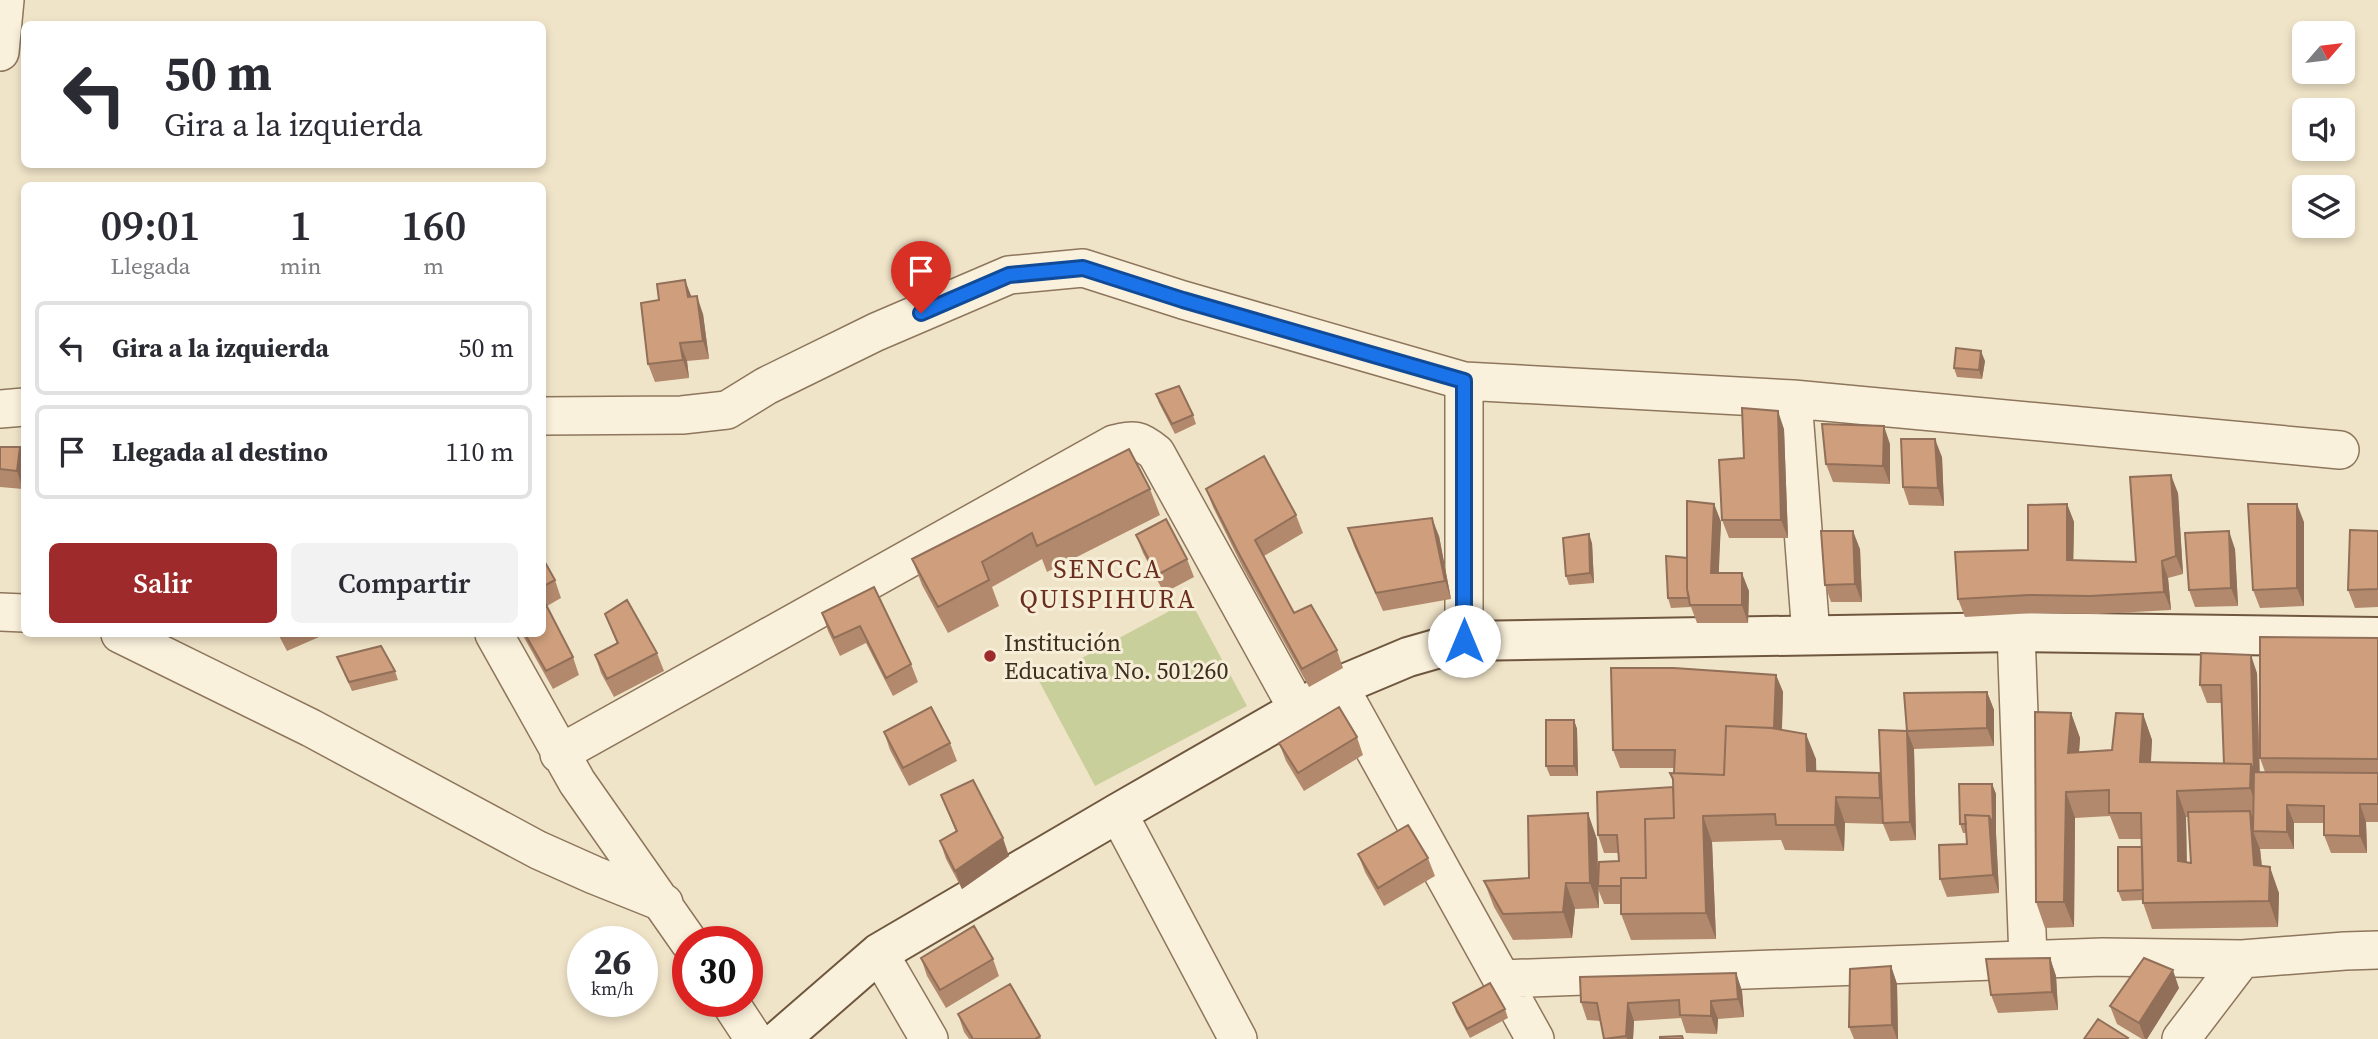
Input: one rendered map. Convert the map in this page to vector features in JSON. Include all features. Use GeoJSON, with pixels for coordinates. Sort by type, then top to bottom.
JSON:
{"type":"FeatureCollection","features":[{"type":"Feature","properties":{"kind":"main road"},"geometry":{"type":"LineString","coordinates":[[780,1039],[879,953],[1118,813],[1339,686],[1408,657],[1464,641],[2016,632],[2378,637]]}},
{"type":"Feature","properties":{"kind":"street"},"geometry":{"type":"LineString","coordinates":[[0,52],[5,0]]}},
{"type":"Feature","properties":{"kind":"street"},"geometry":{"type":"LineString","coordinates":[[546,416],[682,415],[727,410],[766,386],[876,332],[1009,275],[1083,268],[1183,300],[1464,381],[1793,399],[2340,450]]}},
{"type":"Feature","properties":{"kind":"street"},"geometry":{"type":"LineString","coordinates":[[1464,381],[1464,641]]}},
{"type":"Feature","properties":{"kind":"street"},"geometry":{"type":"LineString","coordinates":[[1793,399],[1811,635]]}},
{"type":"Feature","properties":{"kind":"street"},"geometry":{"type":"LineString","coordinates":[[0,409],[21,407]]}},
{"type":"Feature","properties":{"kind":"street"},"geometry":{"type":"LineString","coordinates":[[559,754],[1114,444],[1128,441],[1142,441],[1156,453],[1298,710]]}},
{"type":"Feature","properties":{"kind":"street"},"geometry":{"type":"LineString","coordinates":[[0,612],[21,613]]}},
{"type":"Feature","properties":{"kind":"street"},"geometry":{"type":"LineString","coordinates":[[2016,632],[2028,959]]}},
{"type":"Feature","properties":{"kind":"street"},"geometry":{"type":"LineString","coordinates":[[126,637],[311,728],[538,850],[664,903]]}},
{"type":"Feature","properties":{"kind":"street"},"geometry":{"type":"LineString","coordinates":[[496,637],[559,754],[679,926]]}},
{"type":"Feature","properties":{"kind":"street"},"geometry":{"type":"LineString","coordinates":[[1339,686],[1535,1039]]}},
{"type":"Feature","properties":{"kind":"street"},"geometry":{"type":"LineString","coordinates":[[1118,813],[1238,1039]]}},
{"type":"Feature","properties":{"kind":"street"},"geometry":{"type":"LineString","coordinates":[[1502,979],[2028,959],[2242,959],[2378,950]]}},
{"type":"Feature","properties":{"kind":"street"},"geometry":{"type":"LineString","coordinates":[[879,953],[929,1039]]}},
{"type":"Feature","properties":{"kind":"street"},"geometry":{"type":"LineString","coordinates":[[2181,1039],[2242,959]]}},
{"type":"Feature","properties":{"kind":"street"},"geometry":{"type":"LineString","coordinates":[[740,1017],[754,1039]]}},
{"type":"Feature","properties":{"kind":"green space"},"geometry":{"type":"Polygon","coordinates":[[[1190,600],[1247,706],[1095,786],[1039,681],[1190,600]]]}},
{"type":"Feature","properties":{"kind":"building"},"geometry":{"type":"Polygon","coordinates":[[[685,280],[688,297],[697,296],[703,341],[680,343],[683,360],[648,364],[641,303],[659,300],[657,284],[685,280]]]}},
{"type":"Feature","properties":{"kind":"building"},"geometry":{"type":"Polygon","coordinates":[[[1956,348],[1981,351],[1979,370],[1954,368],[1956,348]]]}},
{"type":"Feature","properties":{"kind":"building"},"geometry":{"type":"Polygon","coordinates":[[[1179,386],[1193,415],[1172,424],[1156,394],[1179,386]]]}},
{"type":"Feature","properties":{"kind":"building"},"geometry":{"type":"Polygon","coordinates":[[[1742,408],[1778,411],[1781,520],[1722,520],[1719,460],[1744,458],[1742,408]]]}},
{"type":"Feature","properties":{"kind":"building"},"geometry":{"type":"Polygon","coordinates":[[[1822,424],[1884,426],[1883,466],[1826,464],[1822,424]]]}},
{"type":"Feature","properties":{"kind":"building"},"geometry":{"type":"Polygon","coordinates":[[[1901,439],[1935,439],[1938,488],[1903,487],[1901,439]]]}},
{"type":"Feature","properties":{"kind":"building"},"geometry":{"type":"Polygon","coordinates":[[[0,447],[20,447],[17,471],[0,469],[0,447]]]}},
{"type":"Feature","properties":{"kind":"building"},"geometry":{"type":"Polygon","coordinates":[[[1129,449],[1150,489],[1037,546],[1032,533],[982,562],[989,580],[938,607],[912,559],[1129,449]]]}},
{"type":"Feature","properties":{"kind":"building"},"geometry":{"type":"Polygon","coordinates":[[[1264,456],[1296,515],[1255,540],[1294,613],[1311,605],[1337,650],[1302,669],[1206,489],[1264,456]]]}},
{"type":"Feature","properties":{"kind":"building"},"geometry":{"type":"Polygon","coordinates":[[[2171,475],[2176,556],[2162,561],[2164,592],[1958,599],[1955,552],[2028,550],[2028,505],[2067,504],[2067,560],[2136,562],[2130,477],[2171,475]]]}},
{"type":"Feature","properties":{"kind":"building"},"geometry":{"type":"Polygon","coordinates":[[[1687,501],[1714,504],[1711,573],[1742,573],[1742,605],[1690,605],[1687,589],[1687,501]]]}},
{"type":"Feature","properties":{"kind":"building"},"geometry":{"type":"Polygon","coordinates":[[[2248,504],[2297,504],[2297,588],[2253,590],[2248,504]]]}},
{"type":"Feature","properties":{"kind":"building"},"geometry":{"type":"Polygon","coordinates":[[[1432,518],[1445,581],[1376,593],[1348,528],[1432,518]]]}},
{"type":"Feature","properties":{"kind":"building"},"geometry":{"type":"Polygon","coordinates":[[[1166,519],[1187,559],[1157,575],[1136,535],[1166,519]]]}},
{"type":"Feature","properties":{"kind":"building"},"geometry":{"type":"Polygon","coordinates":[[[2350,530],[2378,531],[2378,589],[2348,590],[2350,530]]]}},
{"type":"Feature","properties":{"kind":"building"},"geometry":{"type":"Polygon","coordinates":[[[1821,531],[1853,531],[1855,584],[1825,585],[1821,531]]]}},
{"type":"Feature","properties":{"kind":"building"},"geometry":{"type":"Polygon","coordinates":[[[2229,531],[2231,588],[2189,590],[2185,533],[2229,531]]]}},
{"type":"Feature","properties":{"kind":"building"},"geometry":{"type":"Polygon","coordinates":[[[1589,534],[1590,573],[1566,576],[1563,538],[1589,534]]]}},
{"type":"Feature","properties":{"kind":"building"},"geometry":{"type":"Polygon","coordinates":[[[1666,556],[1687,558],[1689,598],[1668,598],[1666,556]]]}},
{"type":"Feature","properties":{"kind":"building"},"geometry":{"type":"Polygon","coordinates":[[[546,564],[555,580],[546,585],[546,564]]]}},
{"type":"Feature","properties":{"kind":"building"},"geometry":{"type":"Polygon","coordinates":[[[874,587],[911,664],[886,678],[860,626],[834,638],[822,613],[874,587]]]}},
{"type":"Feature","properties":{"kind":"building"},"geometry":{"type":"Polygon","coordinates":[[[627,600],[657,653],[607,679],[595,655],[618,643],[605,614],[627,600]]]}},
{"type":"Feature","properties":{"kind":"building"},"geometry":{"type":"Polygon","coordinates":[[[546,605],[573,657],[546,671],[527,637],[546,637],[546,605]]]}},
{"type":"Feature","properties":{"kind":"building"},"geometry":{"type":"Polygon","coordinates":[[[2260,637],[2378,638],[2378,759],[2260,758],[2260,637]]]}},
{"type":"Feature","properties":{"kind":"building"},"geometry":{"type":"Polygon","coordinates":[[[381,646],[395,671],[349,682],[337,657],[381,646]]]}},
{"type":"Feature","properties":{"kind":"building"},"geometry":{"type":"Polygon","coordinates":[[[2201,653],[2251,655],[2254,772],[2251,764],[2224,764],[2221,685],[2200,685],[2201,653]]]}},
{"type":"Feature","properties":{"kind":"building"},"geometry":{"type":"Polygon","coordinates":[[[1611,668],[1674,668],[1776,675],[1774,728],[1726,726],[1724,775],[1674,773],[1675,750],[1613,750],[1611,668]]]}},
{"type":"Feature","properties":{"kind":"building"},"geometry":{"type":"Polygon","coordinates":[[[1987,692],[1987,728],[1907,731],[1904,693],[1987,692]]]}},
{"type":"Feature","properties":{"kind":"building"},"geometry":{"type":"Polygon","coordinates":[[[931,707],[950,743],[903,768],[884,732],[931,707]]]}},
{"type":"Feature","properties":{"kind":"building"},"geometry":{"type":"Polygon","coordinates":[[[1339,707],[1357,737],[1298,773],[1279,743],[1339,707]]]}},
{"type":"Feature","properties":{"kind":"building"},"geometry":{"type":"Polygon","coordinates":[[[2035,712],[2071,713],[2068,753],[2112,750],[2116,713],[2143,714],[2140,762],[2251,764],[2250,788],[2177,791],[2178,861],[2191,863],[2188,812],[2250,811],[2254,865],[2270,867],[2269,901],[2143,903],[2141,813],[2109,813],[2109,790],[2066,792],[2064,902],[2036,902],[2035,712]]]}},
{"type":"Feature","properties":{"kind":"building"},"geometry":{"type":"Polygon","coordinates":[[[1546,720],[1574,720],[1574,766],[1546,766],[1546,720]]]}},
{"type":"Feature","properties":{"kind":"building"},"geometry":{"type":"Polygon","coordinates":[[[1726,726],[1771,728],[1806,734],[1807,771],[1879,773],[1880,798],[1836,797],[1835,825],[1776,825],[1775,814],[1703,816],[1706,913],[1621,914],[1621,878],[1646,878],[1645,819],[1674,818],[1673,779],[1670,773],[1724,775],[1726,726]]]}},
{"type":"Feature","properties":{"kind":"building"},"geometry":{"type":"Polygon","coordinates":[[[1879,730],[1907,731],[1910,822],[1883,823],[1879,730]]]}},
{"type":"Feature","properties":{"kind":"building"},"geometry":{"type":"Polygon","coordinates":[[[2254,772],[2378,773],[2378,804],[2360,804],[2360,836],[2324,835],[2324,806],[2287,805],[2287,832],[2253,831],[2254,772]]]}},
{"type":"Feature","properties":{"kind":"building"},"geometry":{"type":"Polygon","coordinates":[[[973,780],[1003,838],[955,871],[940,841],[957,831],[941,795],[973,780]]]}},
{"type":"Feature","properties":{"kind":"building"},"geometry":{"type":"Polygon","coordinates":[[[1959,784],[1992,784],[1993,824],[1989,816],[1965,815],[1966,824],[1960,824],[1959,784]]]}},
{"type":"Feature","properties":{"kind":"building"},"geometry":{"type":"Polygon","coordinates":[[[1673,787],[1674,818],[1645,819],[1646,878],[1621,878],[1621,886],[1598,886],[1599,862],[1619,861],[1617,835],[1598,835],[1597,792],[1673,787]]]}},
{"type":"Feature","properties":{"kind":"building"},"geometry":{"type":"Polygon","coordinates":[[[1588,813],[1590,883],[1566,883],[1563,912],[1503,914],[1484,881],[1529,878],[1528,816],[1588,813]]]}},
{"type":"Feature","properties":{"kind":"building"},"geometry":{"type":"Polygon","coordinates":[[[1965,815],[1989,816],[1993,875],[1940,879],[1939,845],[1967,844],[1965,815]]]}},
{"type":"Feature","properties":{"kind":"building"},"geometry":{"type":"Polygon","coordinates":[[[1408,825],[1428,858],[1378,888],[1358,854],[1408,825]]]}},
{"type":"Feature","properties":{"kind":"building"},"geometry":{"type":"Polygon","coordinates":[[[2118,847],[2142,847],[2143,890],[2118,891],[2118,847]]]}},
{"type":"Feature","properties":{"kind":"building"},"geometry":{"type":"Polygon","coordinates":[[[974,926],[993,959],[940,990],[921,958],[974,926]]]}},
{"type":"Feature","properties":{"kind":"building"},"geometry":{"type":"Polygon","coordinates":[[[2050,958],[2052,992],[1991,995],[1986,959],[2050,958]]]}},
{"type":"Feature","properties":{"kind":"building"},"geometry":{"type":"Polygon","coordinates":[[[2144,958],[2173,970],[2139,1023],[2110,1006],[2144,958]]]}},
{"type":"Feature","properties":{"kind":"building"},"geometry":{"type":"Polygon","coordinates":[[[1891,966],[1892,1025],[1849,1027],[1850,969],[1891,966]]]}},
{"type":"Feature","properties":{"kind":"building"},"geometry":{"type":"Polygon","coordinates":[[[1736,973],[1738,999],[1711,1001],[1711,1016],[1680,1015],[1679,1000],[1628,1003],[1626,1036],[1604,1039],[1597,1003],[1581,1002],[1580,977],[1736,973]]]}},
{"type":"Feature","properties":{"kind":"building"},"geometry":{"type":"Polygon","coordinates":[[[1490,983],[1505,1009],[1467,1029],[1453,1003],[1490,983]]]}},
{"type":"Feature","properties":{"kind":"building"},"geometry":{"type":"Polygon","coordinates":[[[1010,984],[1040,1036],[1035,1039],[973,1039],[958,1014],[1010,984]]]}},
{"type":"Feature","properties":{"kind":"building"},"geometry":{"type":"Polygon","coordinates":[[[2098,1019],[2128,1038],[2084,1039],[2098,1019]]]}},
{"type":"Feature","properties":{"kind":"building"},"geometry":{"type":"Polygon","coordinates":[[[1682,1036],[1683,1039],[1660,1039],[1660,1037],[1682,1036]]]}},
{"type":"Feature","properties":{"kind":"place","name":"Institución Educativa No. 501260"},"geometry":{"type":"Point","coordinates":[990,656]}},
{"type":"Feature","properties":{"kind":"district","name":"SENCCA QUISPIHURA"},"geometry":{"type":"Point","coordinates":[1108,584]}},
{"type":"Feature","properties":{"kind":"route"},"geometry":{"type":"LineString","coordinates":[[921,313],[1009,275],[1083,268],[1183,300],[1464,381],[1464,641]]}}]}
